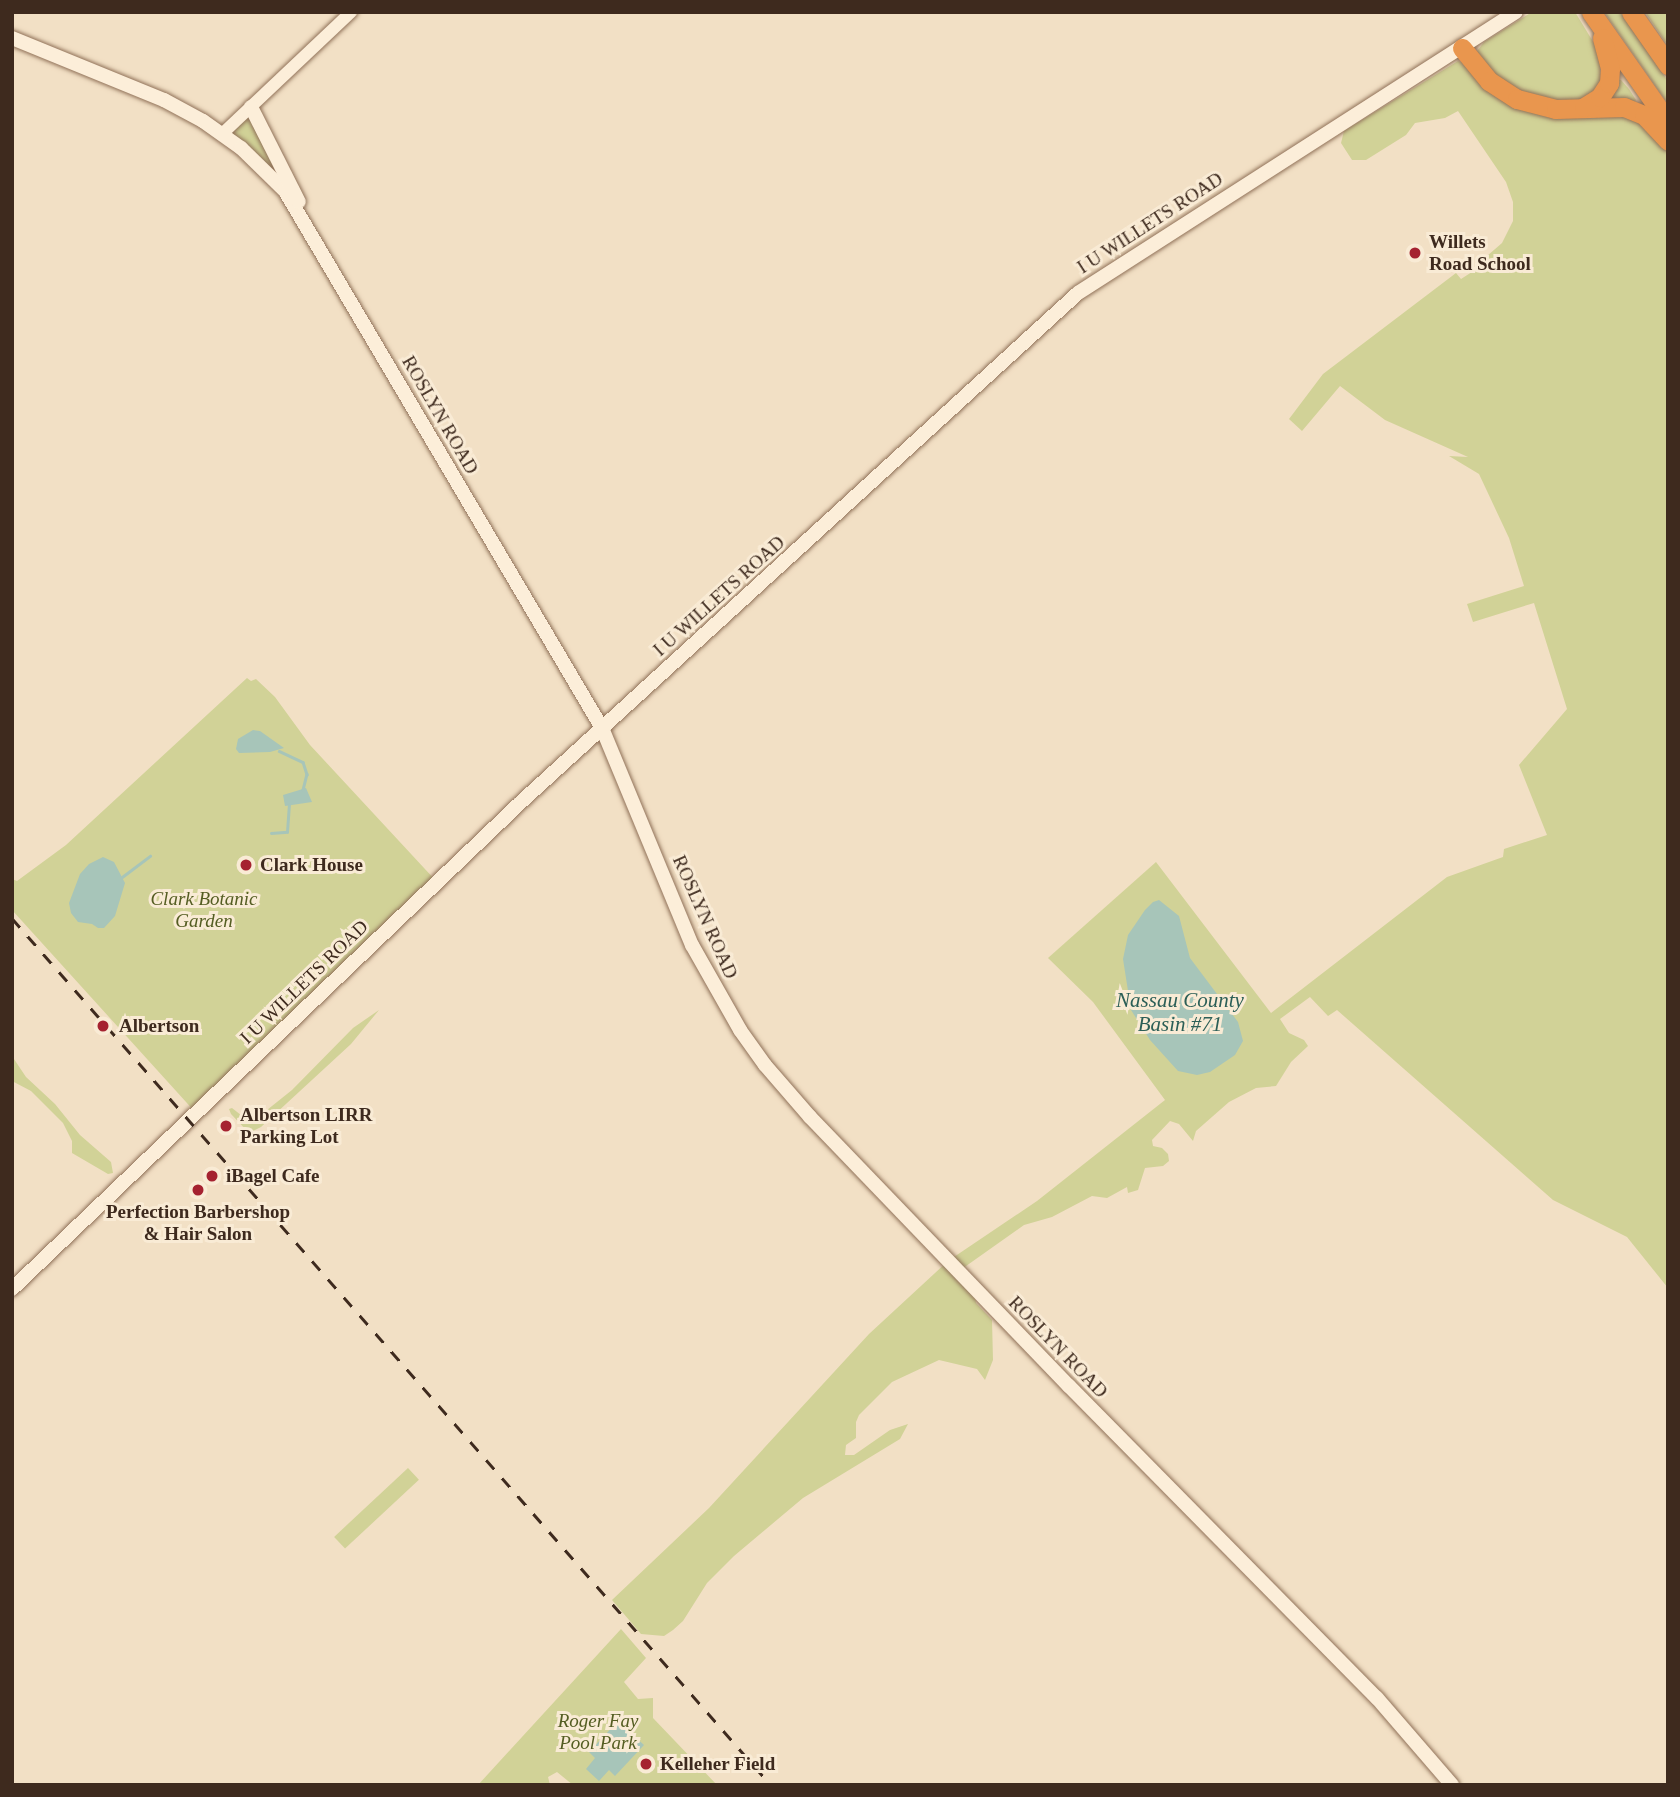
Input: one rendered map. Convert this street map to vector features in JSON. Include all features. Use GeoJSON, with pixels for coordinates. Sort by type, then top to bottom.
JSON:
{"type":"FeatureCollection","features":[{"type":"Feature","properties":{"kind":"highway"},"geometry":{"type":"LineString","coordinates":[[1631,12],[1668,65]]}},
{"type":"Feature","properties":{"kind":"highway"},"geometry":{"type":"LineString","coordinates":[[1583,108],[1600,97],[1610,78],[1609,62],[1595,18]]}},
{"type":"Feature","properties":{"kind":"highway"},"geometry":{"type":"LineString","coordinates":[[1595,18],[1668,122]]}},
{"type":"Feature","properties":{"kind":"highway"},"geometry":{"type":"LineString","coordinates":[[1462,48],[1489,81],[1517,99],[1547,108],[1619,106],[1632,109],[1649,120],[1668,141]]}},
{"type":"Feature","properties":{"kind":"main road","name":"I U WILLETS ROAD"},"geometry":{"type":"LineString","coordinates":[[12,1289],[430,888],[1078,293],[1111,269],[1516,12]]}},
{"type":"Feature","properties":{"kind":"main road","name":"ROSLYN ROAD"},"geometry":{"type":"LineString","coordinates":[[12,38],[163,100],[222,134],[271,176],[310,229],[602,728],[692,945],[740,1030],[765,1066],[810,1117],[1078,1395],[1377,1698],[1452,1785]]}},
{"type":"Feature","properties":{"kind":"main road"},"geometry":{"type":"LineString","coordinates":[[251,107],[282,163],[310,229]]}},
{"type":"Feature","properties":{"kind":"street"},"geometry":{"type":"LineString","coordinates":[[222,134],[351,12]]}},
{"type":"Feature","properties":{"kind":"green space"},"geometry":{"type":"Polygon","coordinates":[[[1532,12],[1575,12],[1600,53],[1601,84],[1586,100],[1566,105],[1508,88],[1475,54],[1484,42],[1532,12]]]}},
{"type":"Feature","properties":{"kind":"green space"},"geometry":{"type":"Polygon","coordinates":[[[1604,12],[1620,12],[1627,22],[1668,81],[1668,104],[1604,12]]]}},
{"type":"Feature","properties":{"kind":"green space"},"geometry":{"type":"Polygon","coordinates":[[[1645,12],[1668,12],[1668,46],[1645,12]]]}},
{"type":"Feature","properties":{"kind":"green space"},"geometry":{"type":"Polygon","coordinates":[[[1458,61],[1467,64],[1496,95],[1638,114],[1668,148],[1668,1288],[1627,1237],[1553,1200],[1337,1010],[1328,1016],[1310,997],[1280,1019],[1289,1033],[1304,1040],[1308,1046],[1291,1062],[1276,1086],[1256,1088],[1229,1102],[1196,1131],[1193,1141],[1179,1124],[1170,1121],[1152,1140],[1153,1146],[1162,1148],[1168,1154],[1169,1161],[1163,1166],[1145,1168],[1138,1190],[1128,1193],[1127,1187],[1107,1198],[1092,1196],[1052,1217],[1024,1225],[959,1271],[974,1288],[976,1303],[992,1320],[993,1360],[985,1380],[977,1369],[939,1360],[892,1382],[859,1415],[856,1438],[846,1445],[845,1455],[854,1455],[890,1430],[908,1424],[900,1439],[803,1498],[734,1556],[707,1583],[683,1621],[673,1630],[664,1636],[641,1634],[612,1600],[709,1508],[869,1334],[948,1261],[1037,1201],[1165,1100],[1093,1002],[1048,958],[1156,862],[1271,1013],[1447,877],[1503,857],[1504,849],[1547,835],[1519,765],[1567,709],[1534,603],[1473,622],[1467,604],[1524,586],[1509,538],[1479,474],[1449,456],[1468,457],[1385,420],[1340,386],[1302,431],[1289,419],[1323,374],[1456,273],[1461,279],[1489,261],[1487,256],[1502,243],[1513,221],[1513,202],[1506,182],[1458,111],[1445,118],[1415,123],[1406,135],[1366,160],[1352,160],[1341,143],[1344,131],[1458,61]]]}},
{"type":"Feature","properties":{"kind":"green space"},"geometry":{"type":"Polygon","coordinates":[[[1615,80],[1621,80],[1629,89],[1636,100],[1633,104],[1613,99],[1610,92],[1615,80]]]}},
{"type":"Feature","properties":{"kind":"green space"},"geometry":{"type":"Polygon","coordinates":[[[251,107],[285,191],[222,134],[251,107]]]}},
{"type":"Feature","properties":{"kind":"green space","name":"Clark Botanic Garden"},"geometry":{"type":"Polygon","coordinates":[[[247,678],[251,681],[256,679],[275,697],[310,745],[437,882],[196,1113],[12,910],[12,879],[17,881],[66,845],[247,678]]]}},
{"type":"Feature","properties":{"kind":"green space"},"geometry":{"type":"Polygon","coordinates":[[[379,1010],[351,1044],[261,1127],[249,1133],[231,1114],[229,1109],[232,1108],[246,1119],[267,1110],[292,1090],[353,1028],[379,1010]]]}},
{"type":"Feature","properties":{"kind":"green space"},"geometry":{"type":"Polygon","coordinates":[[[12,1056],[26,1077],[55,1104],[80,1135],[111,1162],[113,1173],[108,1174],[72,1153],[72,1141],[63,1123],[31,1091],[12,1081],[12,1056]]]}},
{"type":"Feature","properties":{"kind":"green space"},"geometry":{"type":"Polygon","coordinates":[[[408,1468],[419,1480],[345,1549],[334,1537],[408,1468]]]}},
{"type":"Feature","properties":{"kind":"green space","name":"Roger Fay Pool Park"},"geometry":{"type":"Polygon","coordinates":[[[621,1629],[646,1658],[624,1682],[638,1699],[653,1698],[653,1718],[717,1785],[573,1785],[557,1772],[548,1777],[550,1785],[478,1785],[621,1629]]]}},
{"type":"Feature","properties":{"kind":"water"},"geometry":{"type":"Polygon","coordinates":[[[253,730],[260,731],[284,748],[270,752],[239,753],[236,749],[238,739],[253,730]]]}},
{"type":"Feature","properties":{"kind":"water"},"geometry":{"type":"Polygon","coordinates":[[[306,788],[312,802],[285,806],[283,795],[306,788]]]}},
{"type":"Feature","properties":{"kind":"water"},"geometry":{"type":"Polygon","coordinates":[[[103,857],[114,862],[125,883],[115,916],[104,928],[98,928],[92,924],[78,922],[71,913],[69,903],[80,874],[89,864],[103,857]]]}},
{"type":"Feature","properties":{"kind":"water","name":"Nassau County Basin #71"},"geometry":{"type":"Polygon","coordinates":[[[1159,900],[1179,916],[1190,958],[1238,1022],[1243,1041],[1235,1055],[1210,1072],[1197,1075],[1178,1071],[1150,1040],[1131,1010],[1123,959],[1128,935],[1145,910],[1159,900]]]}},
{"type":"Feature","properties":{"kind":"water"},"geometry":{"type":"Polygon","coordinates":[[[618,1721],[644,1745],[615,1776],[609,1770],[599,1781],[586,1769],[595,1758],[589,1752],[618,1721]]]}},
{"type":"Feature","properties":{"kind":"waterway"},"geometry":{"type":"LineString","coordinates":[[279,751],[303,762],[307,774],[303,790]]}},
{"type":"Feature","properties":{"kind":"waterway"},"geometry":{"type":"LineString","coordinates":[[271,833],[287,832],[289,805]]}},
{"type":"Feature","properties":{"kind":"waterway"},"geometry":{"type":"LineString","coordinates":[[122,877],[150,856]]}},
{"type":"Feature","properties":{"kind":"railway"},"geometry":{"type":"LineString","coordinates":[[12,918],[771,1785]]}},
{"type":"Feature","properties":{"kind":"place","name":"Willets Road School"},"geometry":{"type":"Point","coordinates":[1415,253]}},
{"type":"Feature","properties":{"kind":"place","name":"Clark House"},"geometry":{"type":"Point","coordinates":[246,865]}},
{"type":"Feature","properties":{"kind":"place","name":"Albertson"},"geometry":{"type":"Point","coordinates":[103,1026]}},
{"type":"Feature","properties":{"kind":"place","name":"Albertson LIRR Parking Lot"},"geometry":{"type":"Point","coordinates":[226,1126]}},
{"type":"Feature","properties":{"kind":"place","name":"iBagel Cafe"},"geometry":{"type":"Point","coordinates":[212,1176]}},
{"type":"Feature","properties":{"kind":"place","name":"Perfection Barbershop & Hair Salon"},"geometry":{"type":"Point","coordinates":[198,1190]}},
{"type":"Feature","properties":{"kind":"place","name":"Kelleher Field"},"geometry":{"type":"Point","coordinates":[646,1764]}}]}
